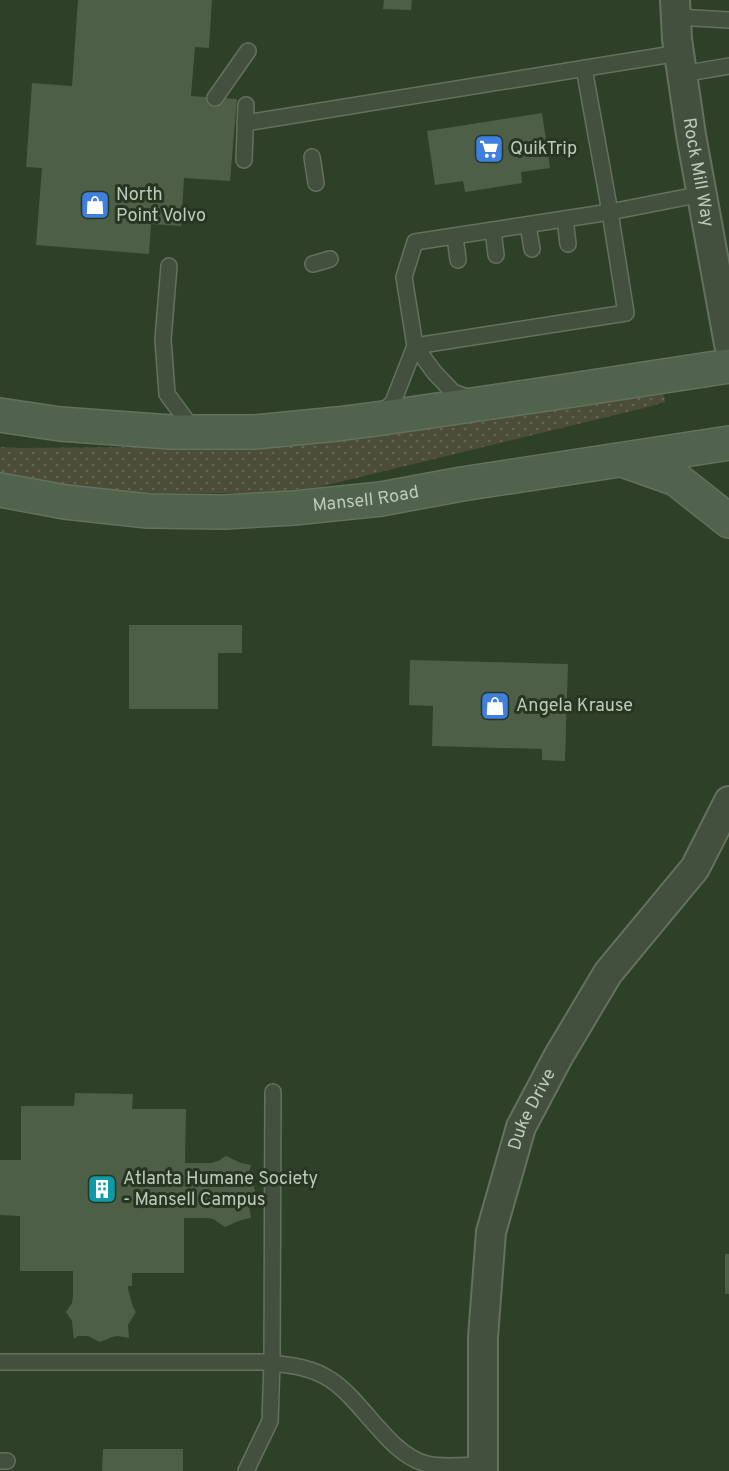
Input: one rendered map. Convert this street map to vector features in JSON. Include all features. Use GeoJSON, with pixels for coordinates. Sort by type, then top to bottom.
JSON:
{"type":"FeatureCollection","features":[{"type":"Feature","properties":{"kind":"main road"},"geometry":{"type":"LineString","coordinates":[[0,415],[60,424],[171,432],[254,432],[376,419],[729,366]]}},
{"type":"Feature","properties":{"kind":"main road","name":"Mansell Road"},"geometry":{"type":"LineString","coordinates":[[0,490],[65,502],[148,511],[224,512],[294,508],[381,499],[462,484],[729,443]]}},
{"type":"Feature","properties":{"kind":"main road"},"geometry":{"type":"LineString","coordinates":[[624,460],[676,479],[729,521]]}},
{"type":"Feature","properties":{"kind":"street","name":"Rock Mill Way"},"geometry":{"type":"LineString","coordinates":[[676,8],[676,39],[729,344]]}},
{"type":"Feature","properties":{"kind":"street","name":"Duke Drive"},"geometry":{"type":"LineString","coordinates":[[483,1468],[483,1337],[490,1232],[521,1127],[558,1056],[608,973],[695,868],[729,801]]}},
{"type":"Feature","properties":{"kind":"lane"},"geometry":{"type":"LineString","coordinates":[[676,8],[729,20]]}},
{"type":"Feature","properties":{"kind":"lane"},"geometry":{"type":"LineString","coordinates":[[215,98],[248,51]]}},
{"type":"Feature","properties":{"kind":"lane"},"geometry":{"type":"LineString","coordinates":[[245,123],[584,68],[680,63],[729,66]]}},
{"type":"Feature","properties":{"kind":"lane"},"geometry":{"type":"LineString","coordinates":[[415,346],[469,331],[543,319],[580,314],[626,313],[584,68]]}},
{"type":"Feature","properties":{"kind":"lane"},"geometry":{"type":"LineString","coordinates":[[244,160],[246,105]]}},
{"type":"Feature","properties":{"kind":"lane"},"geometry":{"type":"LineString","coordinates":[[312,157],[316,183]]}},
{"type":"Feature","properties":{"kind":"lane"},"geometry":{"type":"LineString","coordinates":[[483,403],[453,392],[434,372],[415,346],[404,277],[415,242],[610,212],[702,194]]}},
{"type":"Feature","properties":{"kind":"lane"},"geometry":{"type":"LineString","coordinates":[[565,219],[568,244]]}},
{"type":"Feature","properties":{"kind":"lane"},"geometry":{"type":"LineString","coordinates":[[528,225],[532,249]]}},
{"type":"Feature","properties":{"kind":"lane"},"geometry":{"type":"LineString","coordinates":[[493,230],[496,255]]}},
{"type":"Feature","properties":{"kind":"lane"},"geometry":{"type":"LineString","coordinates":[[455,236],[458,260]]}},
{"type":"Feature","properties":{"kind":"lane"},"geometry":{"type":"LineString","coordinates":[[313,264],[330,259]]}},
{"type":"Feature","properties":{"kind":"lane"},"geometry":{"type":"LineString","coordinates":[[169,266],[163,339],[167,394],[195,432]]}},
{"type":"Feature","properties":{"kind":"lane"},"geometry":{"type":"LineString","coordinates":[[376,419],[393,402],[415,346]]}},
{"type":"Feature","properties":{"kind":"lane"},"geometry":{"type":"LineString","coordinates":[[246,1471],[270,1421],[273,1092]]}},
{"type":"Feature","properties":{"kind":"lane"},"geometry":{"type":"LineString","coordinates":[[0,1362],[272,1363],[297,1366],[331,1380],[352,1398],[399,1449],[418,1461],[436,1466],[483,1468]]}},
{"type":"Feature","properties":{"kind":"green space"},"geometry":{"type":"Polygon","coordinates":[[[660,392],[665,402],[652,406],[319,487],[263,493],[108,493],[0,476],[0,447],[148,447],[209,444],[660,392]]]}},
{"type":"Feature","properties":{"kind":"building"},"geometry":{"type":"Polygon","coordinates":[[[78,0],[212,0],[209,48],[195,47],[191,96],[237,99],[230,181],[184,178],[181,226],[151,224],[149,254],[36,245],[42,168],[26,167],[32,83],[72,86],[78,0]]]}},
{"type":"Feature","properties":{"kind":"building"},"geometry":{"type":"Polygon","coordinates":[[[384,0],[412,0],[411,10],[383,9],[384,0]]]}},
{"type":"Feature","properties":{"kind":"building","name":"QuikTrip"},"geometry":{"type":"Polygon","coordinates":[[[542,113],[550,168],[521,172],[522,183],[465,192],[463,181],[435,185],[427,131],[542,113]]]}},
{"type":"Feature","properties":{"kind":"building"},"geometry":{"type":"Polygon","coordinates":[[[129,625],[242,625],[242,653],[218,653],[218,709],[129,709],[129,625]]]}},
{"type":"Feature","properties":{"kind":"building"},"geometry":{"type":"Polygon","coordinates":[[[410,660],[568,664],[565,761],[542,760],[542,749],[432,746],[433,706],[409,705],[410,660]]]}},
{"type":"Feature","properties":{"kind":"building","name":"Atlanta Humane Society - Mansell Campus"},"geometry":{"type":"Polygon","coordinates":[[[75,1093],[133,1094],[132,1109],[186,1109],[185,1163],[211,1163],[226,1156],[251,1165],[249,1172],[255,1190],[249,1205],[251,1218],[225,1227],[213,1219],[184,1218],[184,1273],[132,1273],[132,1286],[128,1286],[128,1289],[136,1312],[128,1325],[129,1338],[118,1336],[100,1342],[88,1336],[78,1336],[74,1339],[72,1321],[66,1312],[72,1303],[73,1271],[20,1271],[20,1216],[0,1215],[0,1160],[21,1160],[21,1106],[74,1106],[75,1093]]]}},
{"type":"Feature","properties":{"kind":"building"},"geometry":{"type":"Polygon","coordinates":[[[725,1254],[729,1254],[729,1294],[725,1294],[725,1254]]]}},
{"type":"Feature","properties":{"kind":"building"},"geometry":{"type":"Polygon","coordinates":[[[103,1449],[183,1449],[183,1471],[102,1471],[103,1449]]]}},
{"type":"Feature","properties":{"kind":"place","name":"QuikTrip"},"geometry":{"type":"Point","coordinates":[489,149]}},
{"type":"Feature","properties":{"kind":"place","name":"North Point Volvo"},"geometry":{"type":"Point","coordinates":[95,205]}},
{"type":"Feature","properties":{"kind":"place","name":"Angela Krause"},"geometry":{"type":"Point","coordinates":[495,706]}},
{"type":"Feature","properties":{"kind":"place","name":"Atlanta Humane Society - Mansell Campus"},"geometry":{"type":"Point","coordinates":[102,1189]}}]}
